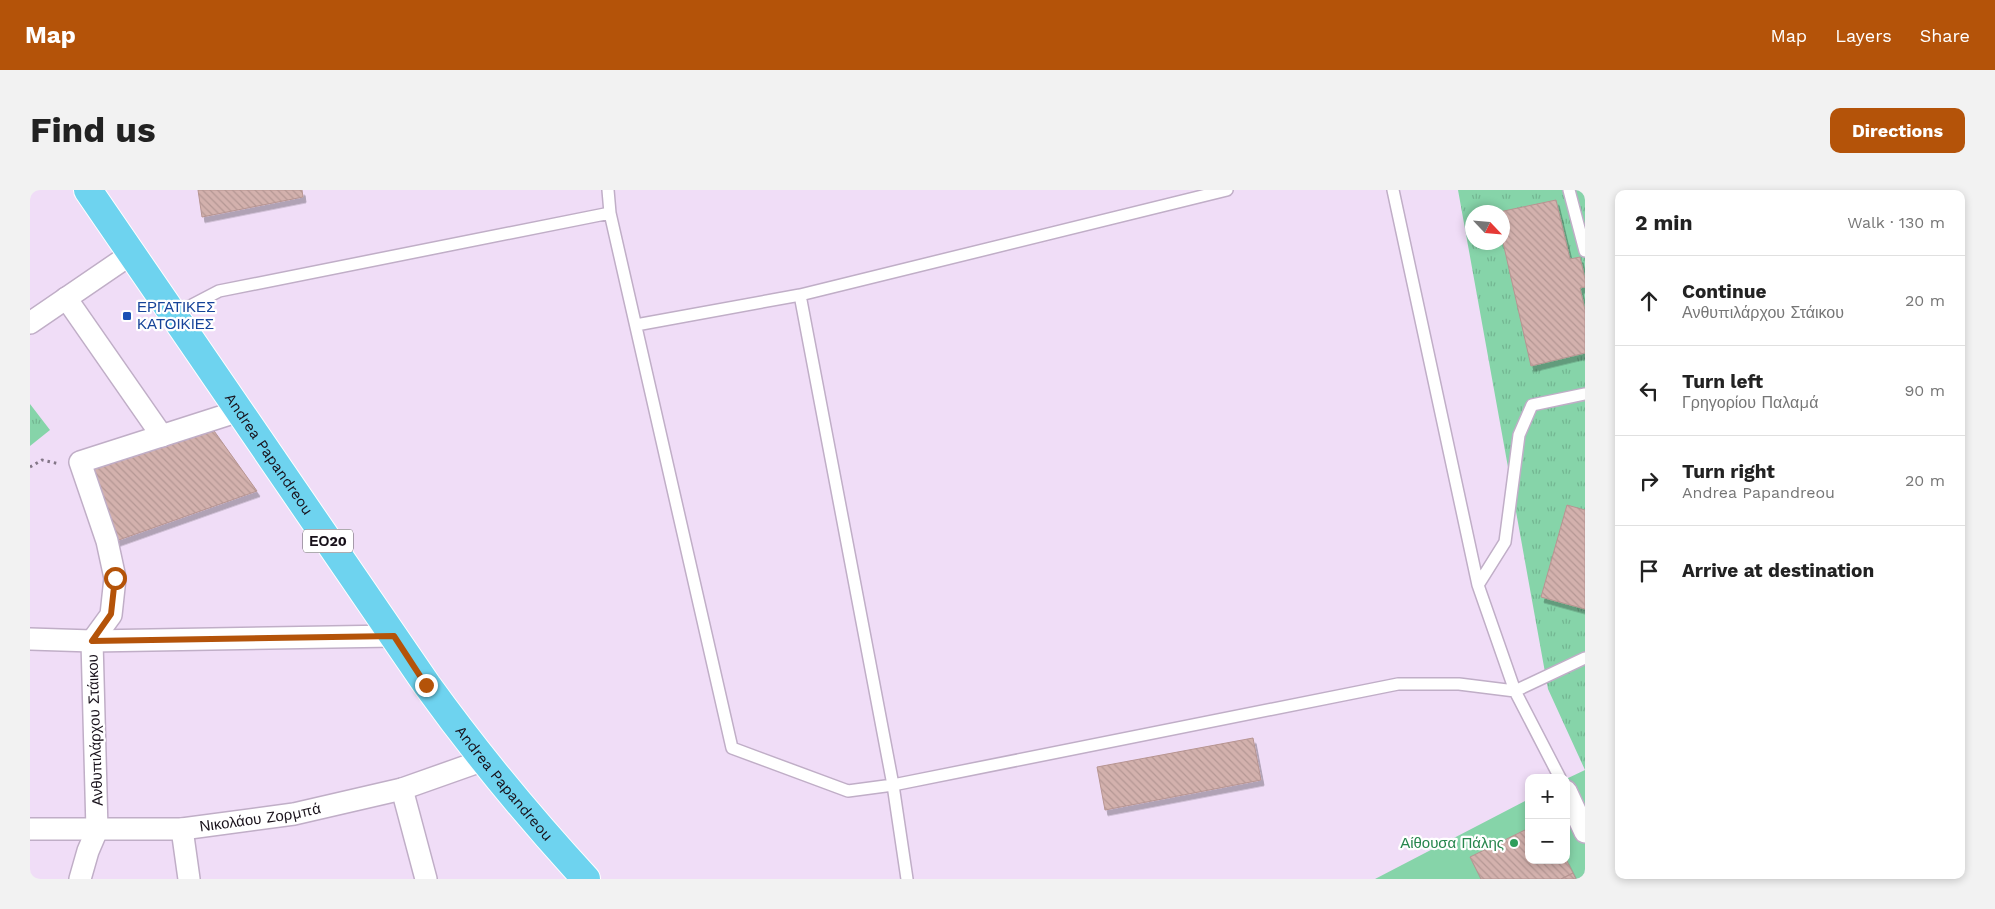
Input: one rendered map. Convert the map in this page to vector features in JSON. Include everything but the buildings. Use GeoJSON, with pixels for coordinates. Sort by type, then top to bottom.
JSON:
{"type":"FeatureCollection","features":[{"type":"Feature","properties":{"kind":"main road","name":"Andrea Papandreou"},"geometry":{"type":"LineString","coordinates":[[88,190],[426,685],[484,760],[586,879]]}},
{"type":"Feature","properties":{"kind":"street"},"geometry":{"type":"LineString","coordinates":[[30,324],[132,254]]}},
{"type":"Feature","properties":{"kind":"street"},"geometry":{"type":"LineString","coordinates":[[66,298],[162,436]]}},
{"type":"Feature","properties":{"kind":"street"},"geometry":{"type":"LineString","coordinates":[[80,462],[239,411]]}},
{"type":"Feature","properties":{"kind":"street","name":"Ανθυπιλάρχου Στάικου"},"geometry":{"type":"LineString","coordinates":[[80,462],[106,541],[115,578],[111,614],[92,641],[98,830]]}},
{"type":"Feature","properties":{"kind":"street"},"geometry":{"type":"LineString","coordinates":[[30,639],[92,641],[394,636]]}},
{"type":"Feature","properties":{"kind":"street","name":"Νικολάου Ζορμπά"},"geometry":{"type":"LineString","coordinates":[[30,828],[98,830],[182,829],[294,814],[402,789],[484,760]]}},
{"type":"Feature","properties":{"kind":"street"},"geometry":{"type":"LineString","coordinates":[[402,789],[426,879]]}},
{"type":"Feature","properties":{"kind":"street"},"geometry":{"type":"LineString","coordinates":[[1570,800],[1585,832]]}},
{"type":"Feature","properties":{"kind":"street"},"geometry":{"type":"LineString","coordinates":[[182,829],[189,879]]}},
{"type":"Feature","properties":{"kind":"street"},"geometry":{"type":"LineString","coordinates":[[80,879],[88,851],[98,830]]}},
{"type":"Feature","properties":{"kind":"lane"},"geometry":{"type":"LineString","coordinates":[[608,190],[610,213],[732,748],[848,791],[893,785],[1398,684],[1459,684],[1515,691],[1585,658]]}},
{"type":"Feature","properties":{"kind":"lane"},"geometry":{"type":"LineString","coordinates":[[636,325],[800,295],[1227,190]]}},
{"type":"Feature","properties":{"kind":"lane"},"geometry":{"type":"LineString","coordinates":[[1392,190],[1478,585],[1515,691],[1558,774]]}},
{"type":"Feature","properties":{"kind":"lane"},"geometry":{"type":"LineString","coordinates":[[1569,190],[1585,251]]}},
{"type":"Feature","properties":{"kind":"lane"},"geometry":{"type":"LineString","coordinates":[[174,315],[219,291],[610,213]]}},
{"type":"Feature","properties":{"kind":"lane"},"geometry":{"type":"LineString","coordinates":[[800,295],[893,785],[908,879]]}},
{"type":"Feature","properties":{"kind":"lane"},"geometry":{"type":"LineString","coordinates":[[1478,585],[1504,542],[1519,435],[1532,405],[1585,394]]}},
{"type":"Feature","properties":{"kind":"path"},"geometry":{"type":"LineString","coordinates":[[30,467],[42,460],[68,465],[80,462]]}},
{"type":"Feature","properties":{"kind":"green space"},"geometry":{"type":"Polygon","coordinates":[[[1458,190],[1585,190],[1585,770],[1548,689],[1469,250],[1510,250],[1510,205],[1465,205],[1465,229],[1458,190]]]}},
{"type":"Feature","properties":{"kind":"green space"},"geometry":{"type":"Polygon","coordinates":[[[30,404],[50,430],[30,446],[30,404]]]}},
{"type":"Feature","properties":{"kind":"green space"},"geometry":{"type":"Polygon","coordinates":[[[1585,770],[1585,879],[1375,879],[1525,801],[1525,864],[1570,864],[1570,777],[1585,770]]]}},
{"type":"Feature","properties":{"kind":"place","name":"ΕΡΓΑΤΙΚΕΣ ΚΑΤΟΙΚΙΕΣ"},"geometry":{"type":"Point","coordinates":[127,316]}},
{"type":"Feature","properties":{"kind":"place","name":"Αίθουσα Πάλης"},"geometry":{"type":"Point","coordinates":[1514,843]}},
{"type":"Feature","properties":{"kind":"route"},"geometry":{"type":"LineString","coordinates":[[115,578],[111,614],[92,641],[394,636],[426,685]]}}]}
